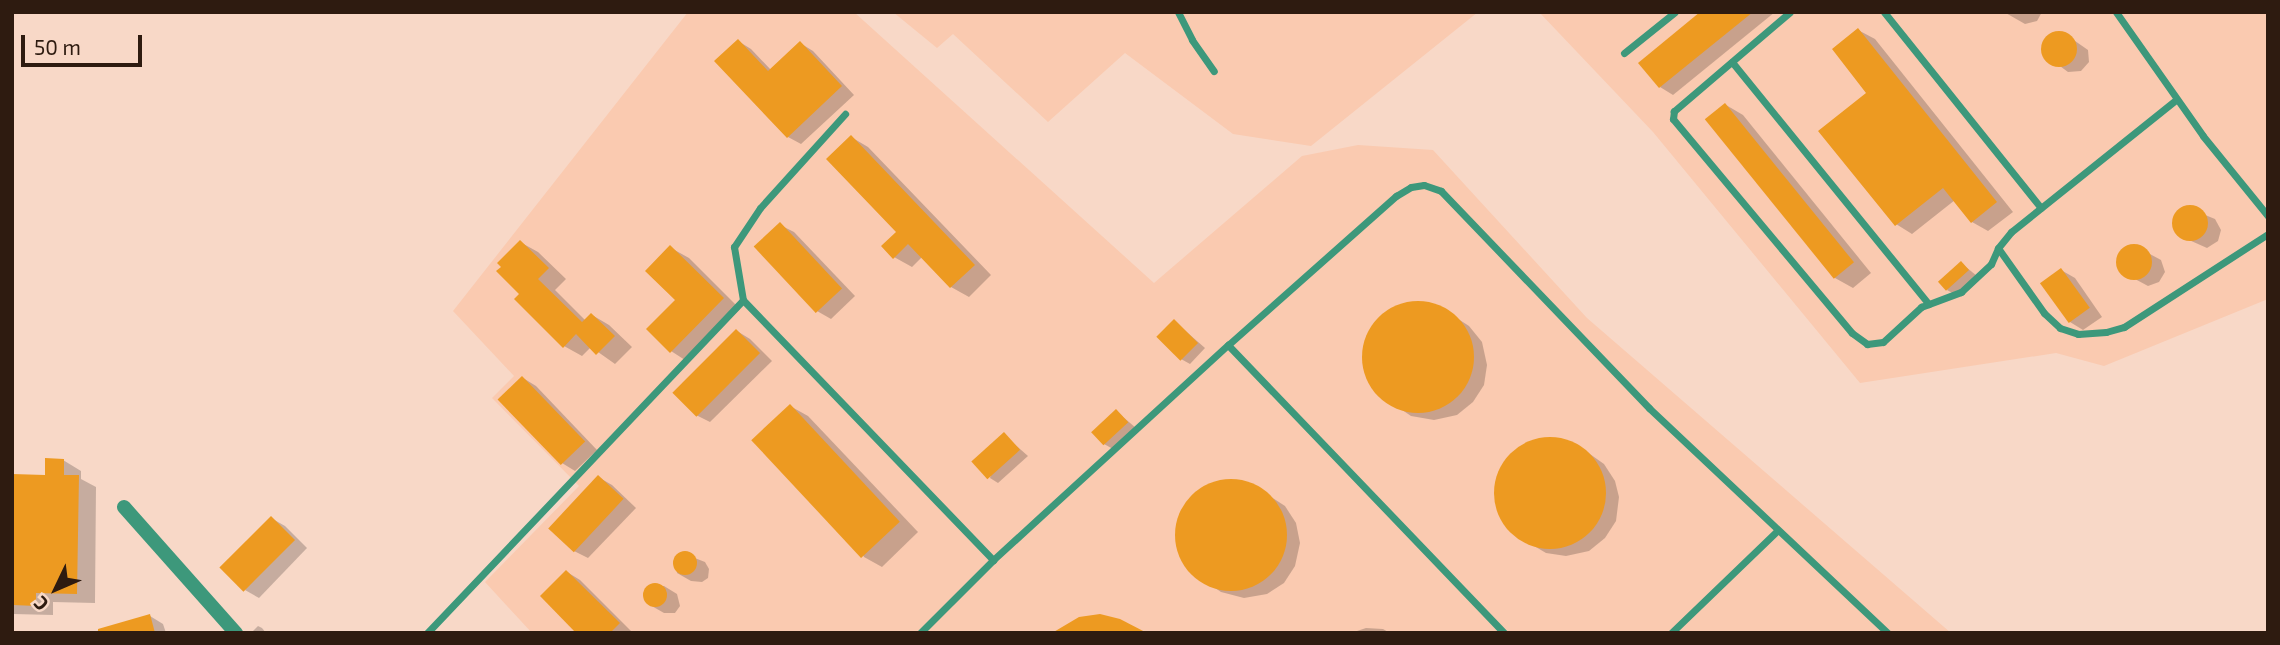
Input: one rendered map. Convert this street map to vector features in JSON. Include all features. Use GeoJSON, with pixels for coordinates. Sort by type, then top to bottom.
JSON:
{"type":"FeatureCollection","features":[{"type":"Feature","properties":{"kind":"street"},"geometry":{"type":"LineString","coordinates":[[124,507],[236,633]]}},
{"type":"Feature","properties":{"kind":"lane"},"geometry":{"type":"LineString","coordinates":[[1178,12],[1192,40],[1214,71]]}},
{"type":"Feature","properties":{"kind":"lane"},"geometry":{"type":"LineString","coordinates":[[1624,53],[1675,12]]}},
{"type":"Feature","properties":{"kind":"lane"},"geometry":{"type":"LineString","coordinates":[[1790,12],[1674,111],[1673,119],[1852,333],[1867,344],[1883,342],[1921,307],[1961,292],[1991,264],[1998,248],[2011,232],[2176,100]]}},
{"type":"Feature","properties":{"kind":"lane"},"geometry":{"type":"LineString","coordinates":[[1884,12],[2041,208]]}},
{"type":"Feature","properties":{"kind":"lane"},"geometry":{"type":"LineString","coordinates":[[2116,12],[2176,100],[2268,216]]}},
{"type":"Feature","properties":{"kind":"lane"},"geometry":{"type":"LineString","coordinates":[[1732,62],[1929,304]]}},
{"type":"Feature","properties":{"kind":"lane"},"geometry":{"type":"LineString","coordinates":[[845,114],[760,208],[734,247],[743,300],[993,560]]}},
{"type":"Feature","properties":{"kind":"lane"},"geometry":{"type":"LineString","coordinates":[[920,633],[993,560],[1228,345],[1396,196],[1411,187],[1424,185],[1441,191],[1649,408],[1888,633]]}},
{"type":"Feature","properties":{"kind":"lane"},"geometry":{"type":"LineString","coordinates":[[1998,248],[2044,313],[2060,328],[2078,334],[2106,332],[2124,327],[2268,234]]}},
{"type":"Feature","properties":{"kind":"lane"},"geometry":{"type":"LineString","coordinates":[[427,633],[743,300]]}},
{"type":"Feature","properties":{"kind":"lane"},"geometry":{"type":"LineString","coordinates":[[1228,345],[1504,633]]}},
{"type":"Feature","properties":{"kind":"lane"},"geometry":{"type":"LineString","coordinates":[[1671,633],[1777,531]]}},
{"type":"Feature","properties":{"kind":"shaded area"},"geometry":{"type":"Polygon","coordinates":[[[688,12],[854,12],[1154,283],[1302,156],[1358,145],[1433,150],[1587,318],[1951,633],[532,633],[485,582],[579,486],[492,398],[514,376],[453,311],[688,12]]]}},
{"type":"Feature","properties":{"kind":"shaded area"},"geometry":{"type":"Polygon","coordinates":[[[893,12],[1478,12],[1311,146],[1233,134],[1125,53],[1048,122],[953,34],[937,48],[893,12]]]}},
{"type":"Feature","properties":{"kind":"shaded area"},"geometry":{"type":"Polygon","coordinates":[[[1539,12],[2268,12],[2268,299],[2104,366],[2056,353],[1860,383],[1653,132],[1539,12]]]}},
{"type":"Feature","properties":{"kind":"building"},"geometry":{"type":"Polygon","coordinates":[[[1700,12],[1753,12],[1659,88],[1638,63],[1700,12]]]}},
{"type":"Feature","properties":{"kind":"building"},"geometry":{"type":"Polygon","coordinates":[[[1858,28],[1997,202],[1971,223],[1943,188],[1895,226],[1818,131],[1866,93],[1832,49],[1858,28]]]}},
{"type":"Feature","properties":{"kind":"building"},"geometry":{"type":"Polygon","coordinates":[[[2059,31],[2072,36],[2077,49],[2072,62],[2059,67],[2046,62],[2041,49],[2046,36],[2059,31]]]}},
{"type":"Feature","properties":{"kind":"building"},"geometry":{"type":"Polygon","coordinates":[[[738,39],[768,71],[800,41],[842,86],[787,138],[714,61],[738,39]]]}},
{"type":"Feature","properties":{"kind":"building"},"geometry":{"type":"Polygon","coordinates":[[[1725,103],[1854,262],[1834,279],[1705,119],[1725,103]]]}},
{"type":"Feature","properties":{"kind":"building"},"geometry":{"type":"Polygon","coordinates":[[[851,135],[975,265],[950,288],[908,244],[893,259],[881,246],[896,232],[826,159],[851,135]]]}},
{"type":"Feature","properties":{"kind":"building"},"geometry":{"type":"Polygon","coordinates":[[[2190,205],[2203,210],[2208,223],[2203,236],[2190,241],[2177,236],[2172,223],[2177,210],[2190,205]]]}},
{"type":"Feature","properties":{"kind":"building"},"geometry":{"type":"Polygon","coordinates":[[[780,222],[842,289],[816,313],[754,247],[780,222]]]}},
{"type":"Feature","properties":{"kind":"building"},"geometry":{"type":"Polygon","coordinates":[[[520,240],[549,268],[538,279],[582,322],[591,313],[615,336],[596,355],[576,334],[563,348],[514,299],[519,294],[496,271],[501,267],[497,263],[520,240]]]}},
{"type":"Feature","properties":{"kind":"building"},"geometry":{"type":"Polygon","coordinates":[[[2134,244],[2147,249],[2152,262],[2147,275],[2134,280],[2121,275],[2116,262],[2121,249],[2134,244]]]}},
{"type":"Feature","properties":{"kind":"building"},"geometry":{"type":"Polygon","coordinates":[[[670,245],[724,298],[670,353],[646,329],[675,300],[645,271],[670,245]]]}},
{"type":"Feature","properties":{"kind":"building"},"geometry":{"type":"Polygon","coordinates":[[[1961,261],[1969,270],[1946,291],[1938,282],[1961,261]]]}},
{"type":"Feature","properties":{"kind":"building"},"geometry":{"type":"Polygon","coordinates":[[[2061,268],[2090,308],[2069,323],[2040,283],[2061,268]]]}},
{"type":"Feature","properties":{"kind":"building"},"geometry":{"type":"Polygon","coordinates":[[[1418,301],[1439,305],[1458,317],[1470,336],[1474,357],[1470,378],[1458,397],[1439,409],[1418,413],[1397,409],[1378,397],[1366,378],[1362,357],[1366,336],[1378,317],[1397,305],[1418,301]]]}},
{"type":"Feature","properties":{"kind":"building"},"geometry":{"type":"Polygon","coordinates":[[[1174,319],[1198,343],[1180,361],[1156,337],[1174,319]]]}},
{"type":"Feature","properties":{"kind":"building"},"geometry":{"type":"Polygon","coordinates":[[[736,329],[760,353],[696,417],[672,393],[736,329]]]}},
{"type":"Feature","properties":{"kind":"building"},"geometry":{"type":"Polygon","coordinates":[[[522,376],[585,441],[561,465],[498,400],[522,376]]]}},
{"type":"Feature","properties":{"kind":"building"},"geometry":{"type":"Polygon","coordinates":[[[790,404],[900,522],[861,558],[751,440],[790,404]]]}},
{"type":"Feature","properties":{"kind":"building"},"geometry":{"type":"Polygon","coordinates":[[[1116,409],[1128,422],[1103,445],[1091,432],[1116,409]]]}},
{"type":"Feature","properties":{"kind":"building"},"geometry":{"type":"Polygon","coordinates":[[[1004,432],[1020,450],[987,479],[971,461],[1004,432]]]}},
{"type":"Feature","properties":{"kind":"building"},"geometry":{"type":"Polygon","coordinates":[[[1550,437],[1571,441],[1590,453],[1602,472],[1606,493],[1602,514],[1590,533],[1571,545],[1550,549],[1529,545],[1510,533],[1498,514],[1494,493],[1498,472],[1510,453],[1529,441],[1550,437]]]}},
{"type":"Feature","properties":{"kind":"building"},"geometry":{"type":"Polygon","coordinates":[[[45,458],[64,459],[64,475],[79,475],[77,594],[36,593],[36,606],[13,605],[12,474],[45,475],[45,458]]]}},
{"type":"Feature","properties":{"kind":"building"},"geometry":{"type":"Polygon","coordinates":[[[598,475],[624,499],[574,552],[548,528],[598,475]]]}},
{"type":"Feature","properties":{"kind":"building"},"geometry":{"type":"Polygon","coordinates":[[[1231,479],[1252,483],[1271,495],[1283,514],[1287,535],[1283,556],[1271,575],[1252,587],[1231,591],[1210,587],[1191,575],[1179,556],[1175,535],[1179,514],[1191,495],[1210,483],[1231,479]]]}},
{"type":"Feature","properties":{"kind":"building"},"geometry":{"type":"Polygon","coordinates":[[[271,516],[295,540],[243,592],[219,568],[271,516]]]}},
{"type":"Feature","properties":{"kind":"building"},"geometry":{"type":"Polygon","coordinates":[[[685,551],[694,554],[697,563],[694,572],[685,575],[676,572],[673,563],[676,554],[685,551]]]}},
{"type":"Feature","properties":{"kind":"building"},"geometry":{"type":"Polygon","coordinates":[[[566,570],[620,623],[610,633],[576,633],[540,596],[566,570]]]}},
{"type":"Feature","properties":{"kind":"building"},"geometry":{"type":"Polygon","coordinates":[[[655,583],[664,586],[667,595],[664,604],[655,607],[646,604],[643,595],[646,586],[655,583]]]}},
{"type":"Feature","properties":{"kind":"building"},"geometry":{"type":"Polygon","coordinates":[[[150,614],[155,633],[98,633],[98,629],[150,614]]]}},
{"type":"Feature","properties":{"kind":"building"},"geometry":{"type":"Polygon","coordinates":[[[1100,614],[1120,619],[1147,633],[1052,633],[1079,617],[1100,614]]]}}]}
